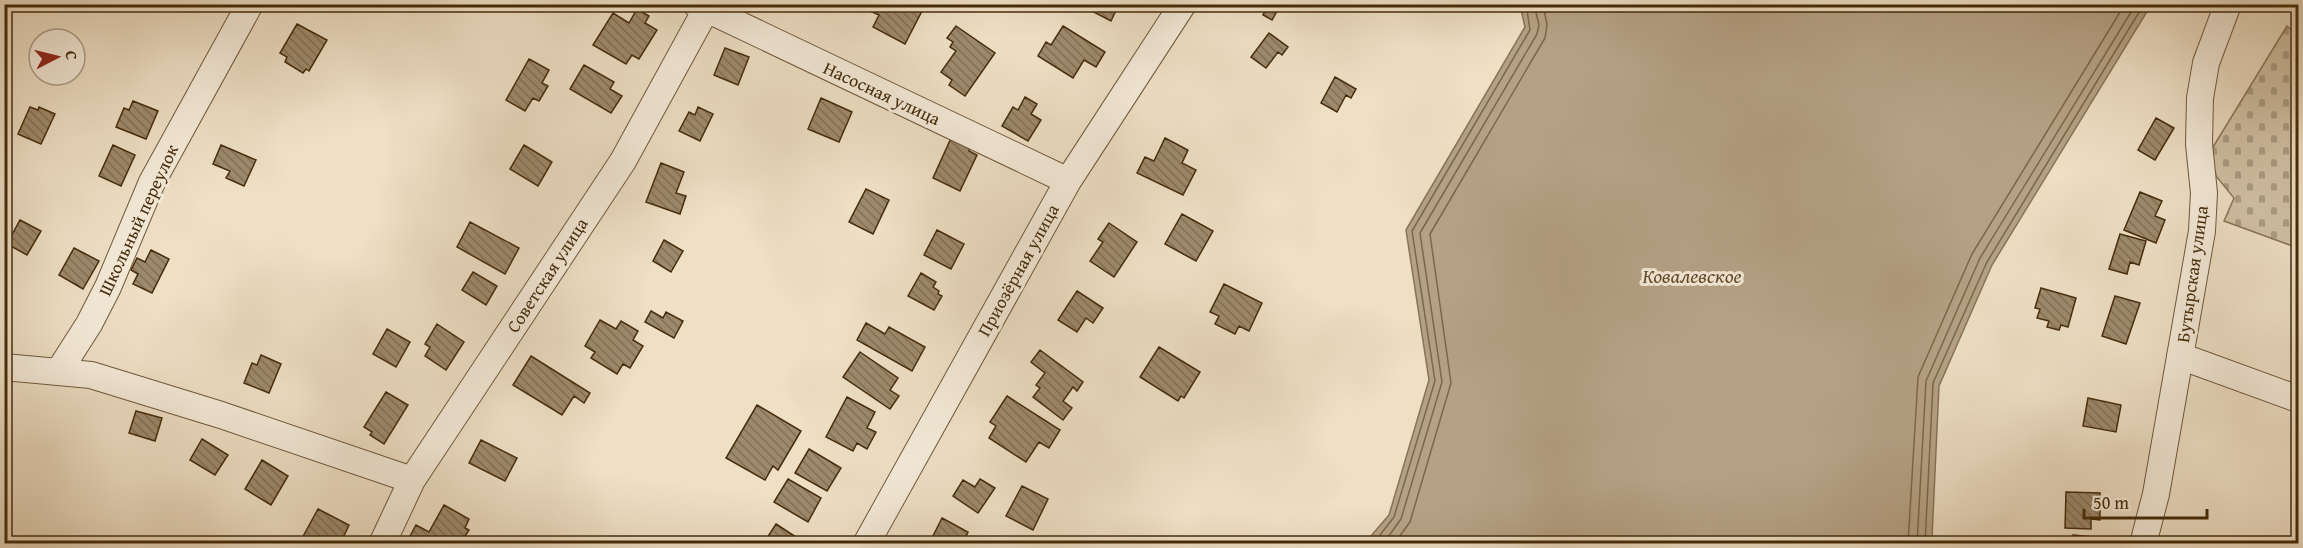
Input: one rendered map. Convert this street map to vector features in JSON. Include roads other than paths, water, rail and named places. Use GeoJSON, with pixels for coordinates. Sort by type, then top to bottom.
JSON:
{"type":"FeatureCollection","features":[{"type":"Feature","properties":{"kind":"street","name":"Школьный переулок"},"geometry":{"type":"LineString","coordinates":[[59,371],[89,324],[108,287],[152,182],[250,4]]}},
{"type":"Feature","properties":{"kind":"street","name":"Приозёрная улица"},"geometry":{"type":"LineString","coordinates":[[866,543],[1068,181],[1183,4]]}},
{"type":"Feature","properties":{"kind":"street","name":"Бутырская улица"},"geometry":{"type":"LineString","coordinates":[[2142,543],[2156,494],[2202,231],[2204,193],[2199,144],[2200,98],[2206,63],[2228,4]]}},
{"type":"Feature","properties":{"kind":"street","name":"Насосная улица"},"geometry":{"type":"LineString","coordinates":[[703,6],[1068,181]]}},
{"type":"Feature","properties":{"kind":"street","name":"Советская улица"},"geometry":{"type":"LineString","coordinates":[[382,543],[412,480],[622,161],[703,6]]}},
{"type":"Feature","properties":{"kind":"street"},"geometry":{"type":"LineString","coordinates":[[2180,356],[2298,399]]}},
{"type":"Feature","properties":{"kind":"street"},"geometry":{"type":"LineString","coordinates":[[4,367],[91,375],[221,415],[412,480]]}},
{"type":"Feature","properties":{"kind":"water","name":"Ковалевское"},"geometry":{"type":"Polygon","coordinates":[[[1520,5],[2151,5],[1992,265],[1939,386],[1930,543],[1365,543],[1389,515],[1429,380],[1406,230],[1525,27],[1520,5]]]}}]}
